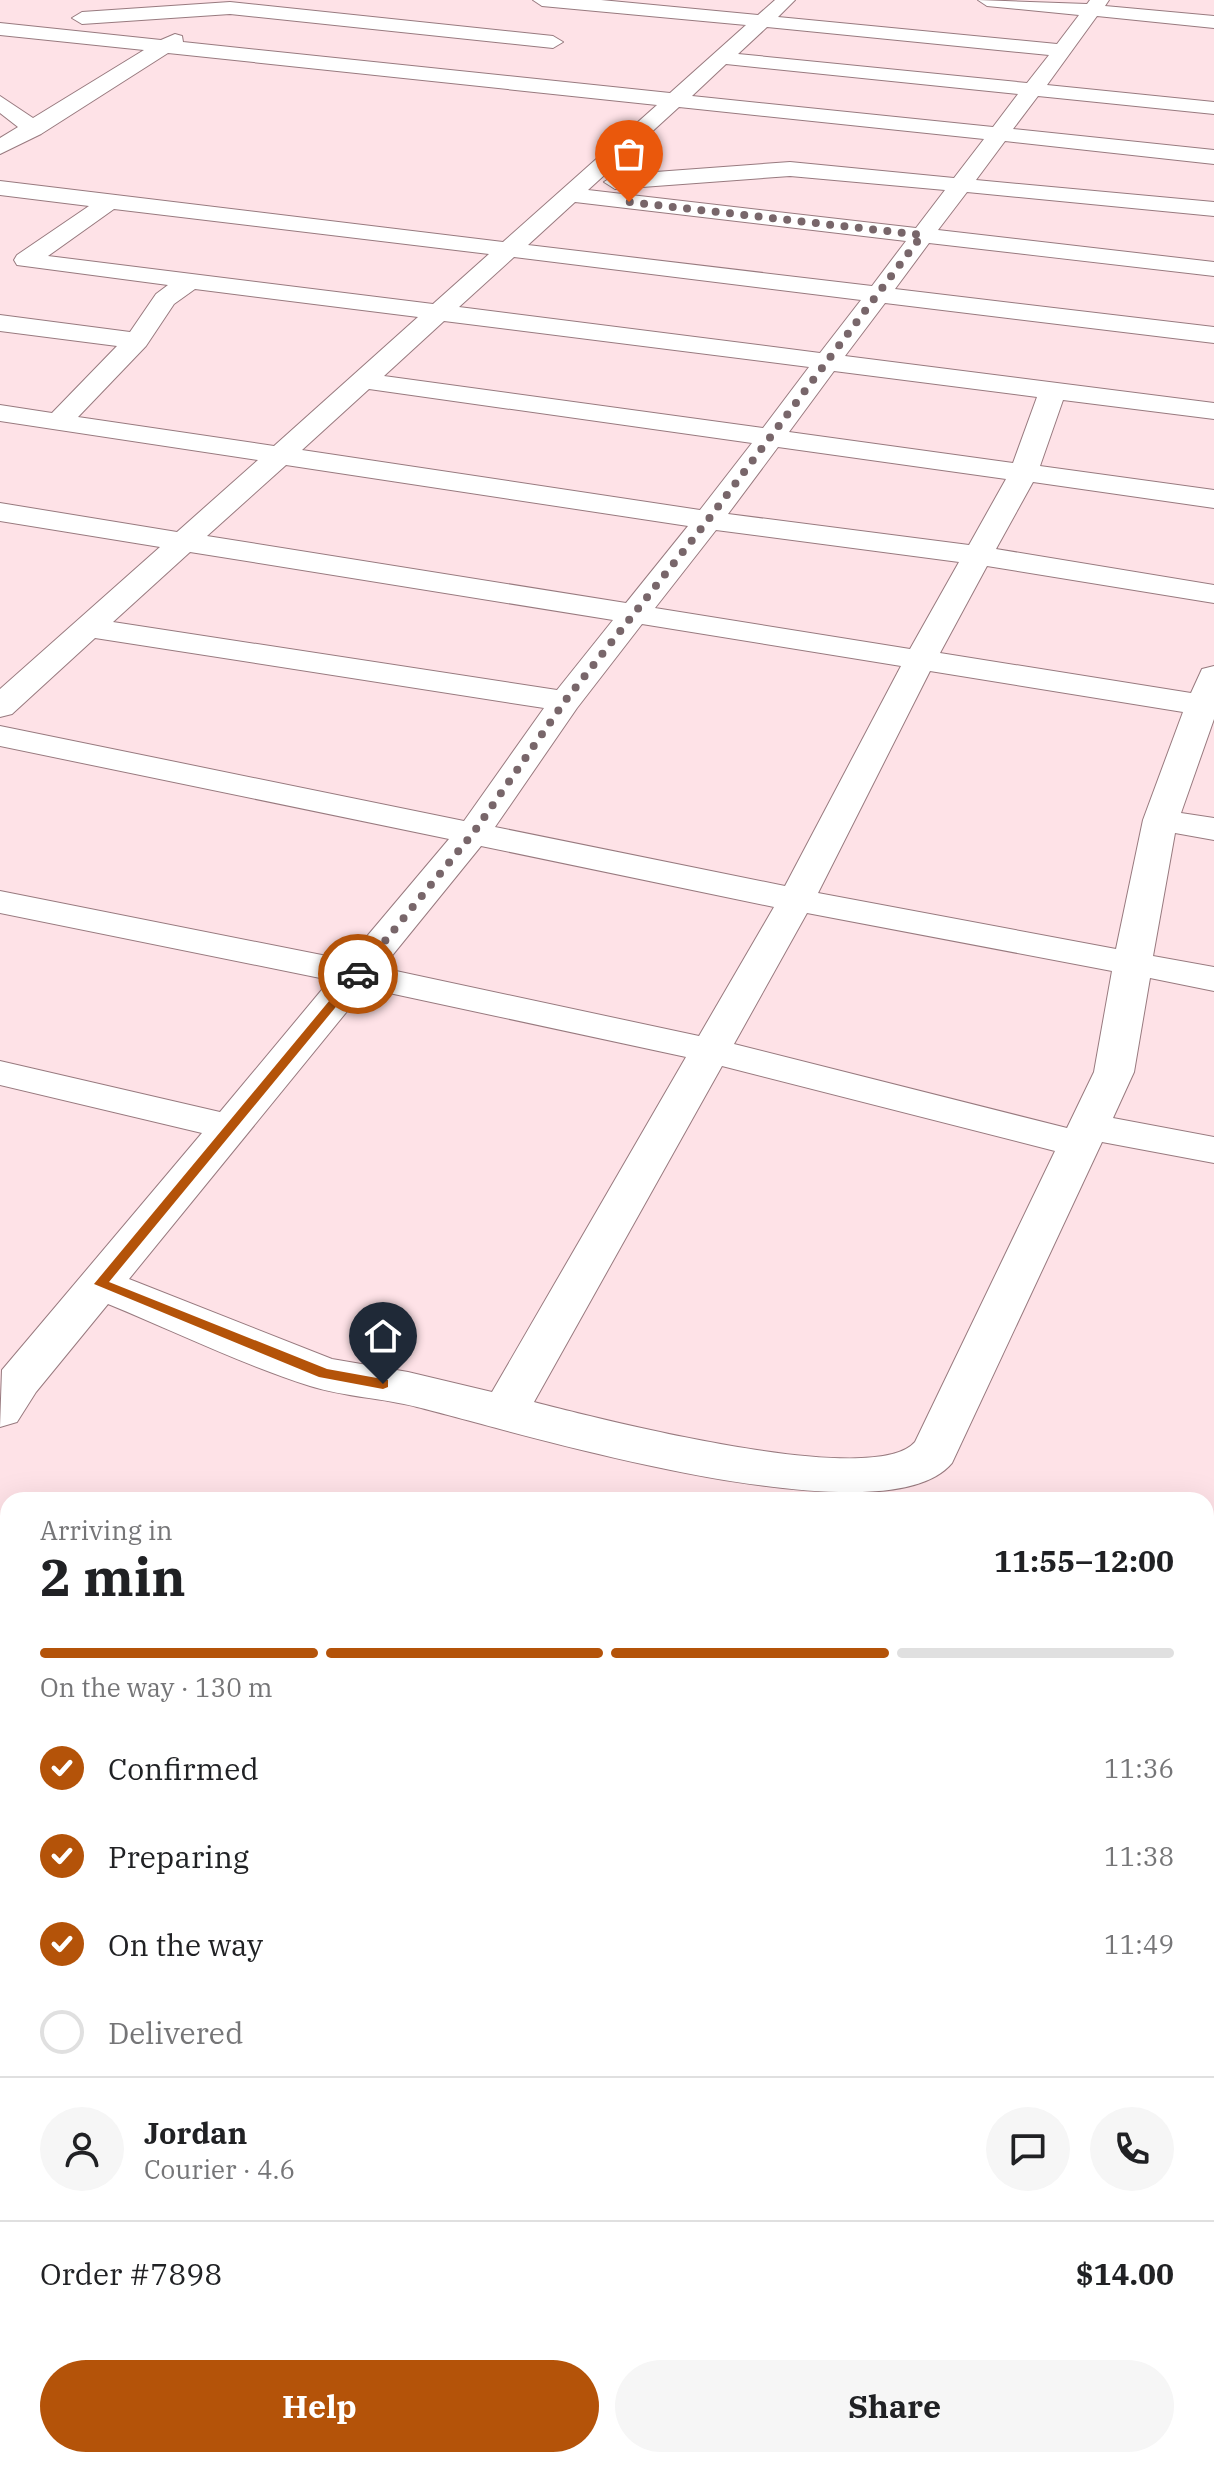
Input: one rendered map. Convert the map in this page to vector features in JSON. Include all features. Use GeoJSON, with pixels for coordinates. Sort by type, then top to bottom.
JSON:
{"type":"FeatureCollection","features":[{"type":"Feature","properties":{"kind":"street"},"geometry":{"type":"LineString","coordinates":[[542,0],[1062,50]]}},
{"type":"Feature","properties":{"kind":"street"},"geometry":{"type":"LineString","coordinates":[[0,707],[786,0]]}},
{"type":"Feature","properties":{"kind":"street"},"geometry":{"type":"LineString","coordinates":[[987,0],[1096,5],[1214,22]]}},
{"type":"Feature","properties":{"kind":"street"},"geometry":{"type":"LineString","coordinates":[[2,28],[118,13],[236,4],[374,23],[553,42]]}},
{"type":"Feature","properties":{"kind":"street"},"geometry":{"type":"LineString","coordinates":[[0,147],[236,4]]}},
{"type":"Feature","properties":{"kind":"street"},"geometry":{"type":"LineString","coordinates":[[0,1410],[19,1381],[474,832],[565,701],[708,520],[1096,5]]}},
{"type":"Feature","properties":{"kind":"street"},"geometry":{"type":"LineString","coordinates":[[374,23],[397,8]]}},
{"type":"Feature","properties":{"kind":"street"},"geometry":{"type":"LineString","coordinates":[[508,82],[575,25],[659,11]]}},
{"type":"Feature","properties":{"kind":"street"},"geometry":{"type":"LineString","coordinates":[[2,28],[1214,157]]}},
{"type":"Feature","properties":{"kind":"street"},"geometry":{"type":"LineString","coordinates":[[723,58],[1214,108]]}},
{"type":"Feature","properties":{"kind":"street"},"geometry":{"type":"LineString","coordinates":[[0,102],[33,129]]}},
{"type":"Feature","properties":{"kind":"street"},"geometry":{"type":"LineString","coordinates":[[576,190],[714,172],[790,169],[1214,209]]}},
{"type":"Feature","properties":{"kind":"street"},"geometry":{"type":"LineString","coordinates":[[0,188],[1214,335]]}},
{"type":"Feature","properties":{"kind":"street"},"geometry":{"type":"LineString","coordinates":[[576,190],[1214,269]]}},
{"type":"Feature","properties":{"kind":"street"},"geometry":{"type":"LineString","coordinates":[[0,278],[109,202]]}},
{"type":"Feature","properties":{"kind":"street"},"geometry":{"type":"LineString","coordinates":[[26,260],[1214,411]]}},
{"type":"Feature","properties":{"kind":"street"},"geometry":{"type":"LineString","coordinates":[[58,422],[137,341],[165,299],[190,281]]}},
{"type":"Feature","properties":{"kind":"street"},"geometry":{"type":"LineString","coordinates":[[0,323],[137,341]]}},
{"type":"Feature","properties":{"kind":"street"},"geometry":{"type":"LineString","coordinates":[[365,381],[771,435],[1214,499]]}},
{"type":"Feature","properties":{"kind":"street"},"geometry":{"type":"LineString","coordinates":[[505,1411],[796,900],[920,660],[1024,472],[1053,390]]}},
{"type":"Feature","properties":{"kind":"street"},"geometry":{"type":"LineString","coordinates":[[0,413],[708,520],[977,555],[1214,594]]}},
{"type":"Feature","properties":{"kind":"street"},"geometry":{"type":"LineString","coordinates":[[0,512],[920,660],[1210,696],[1161,820],[1131,962],[1123,1031],[1114,1072],[935,1451],[924,1464],[880,1475],[769,1470],[679,1455],[408,1388],[324,1374],[100,1284]]}},
{"type":"Feature","properties":{"kind":"street"},"geometry":{"type":"LineString","coordinates":[[90,628],[565,701]]}},
{"type":"Feature","properties":{"kind":"street"},"geometry":{"type":"LineString","coordinates":[[0,736],[796,900],[1214,979]]}},
{"type":"Feature","properties":{"kind":"street"},"geometry":{"type":"LineString","coordinates":[[1161,820],[1214,829]]}},
{"type":"Feature","properties":{"kind":"street"},"geometry":{"type":"LineString","coordinates":[[0,902],[357,974],[1082,1135],[1214,1150]]}},
{"type":"Feature","properties":{"kind":"street"},"geometry":{"type":"LineString","coordinates":[[0,1073],[231,1127]]}},
{"type":"Feature","properties":{"kind":"way so far"},"geometry":{"type":"LineString","coordinates":[[358,974],[474,832],[565,701],[708,520],[922,235],[629,202]]}},
{"type":"Feature","properties":{"kind":"route"},"geometry":{"type":"LineString","coordinates":[[358,974],[100,1284],[324,1374],[383,1384]]}}]}
